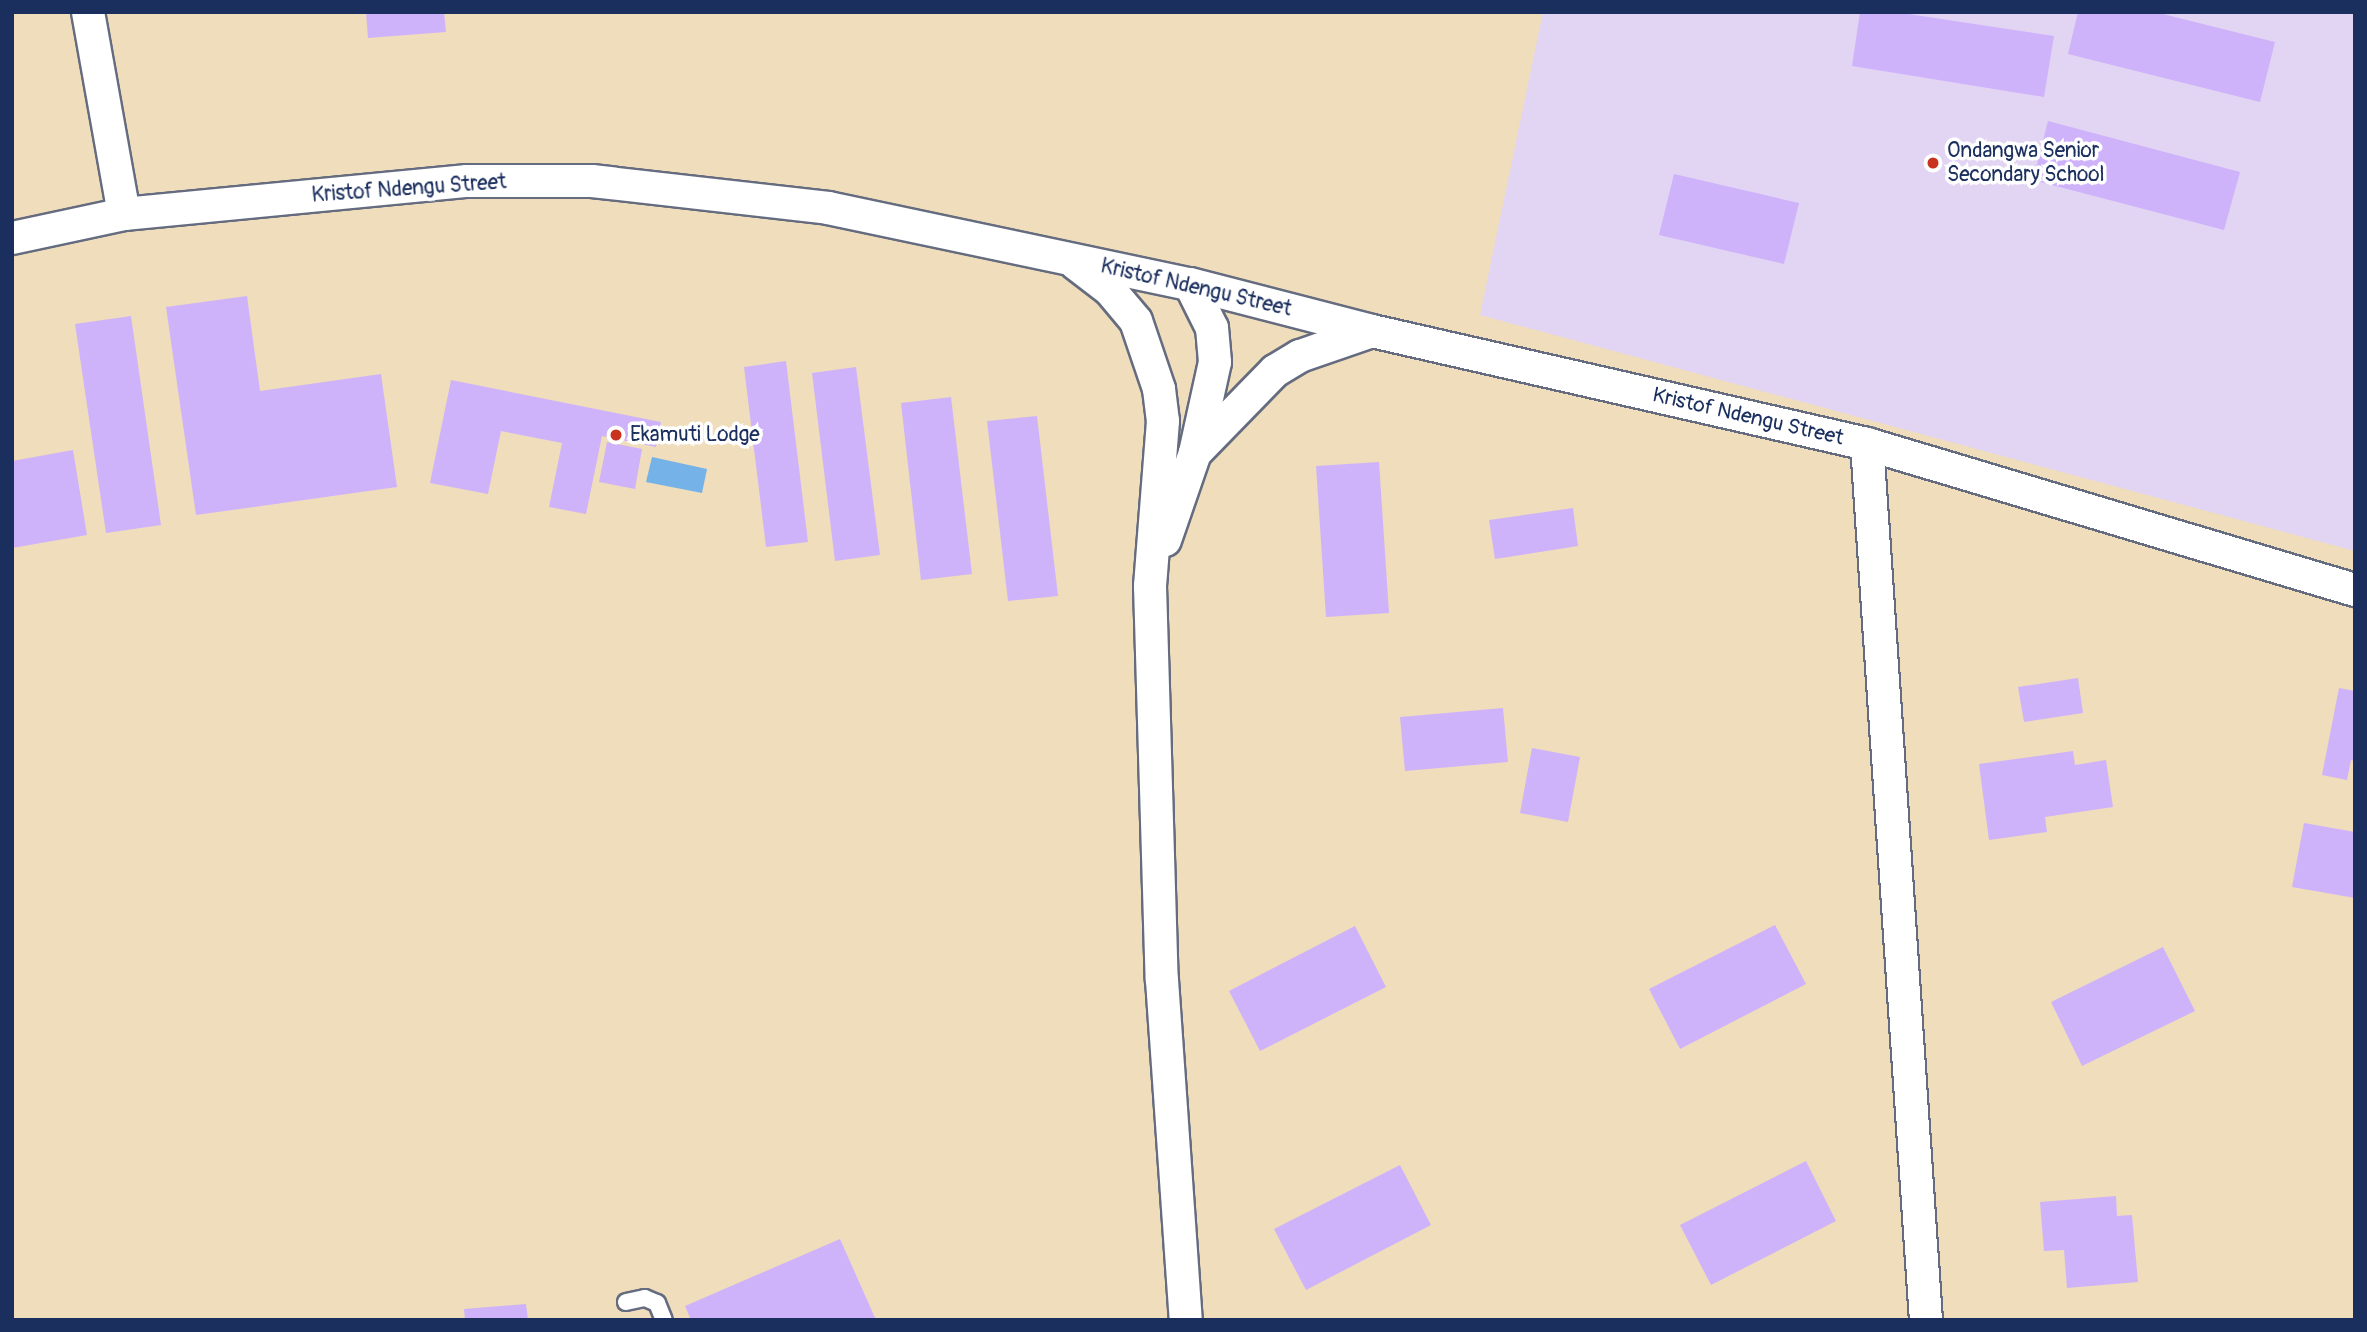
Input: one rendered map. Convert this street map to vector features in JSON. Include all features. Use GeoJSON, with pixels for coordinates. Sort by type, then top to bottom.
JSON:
{"type":"FeatureCollection","features":[{"type":"Feature","properties":{"kind":"street"},"geometry":{"type":"LineString","coordinates":[[88,12],[124,214]]}},
{"type":"Feature","properties":{"kind":"street","name":"Kristof Ndengu Street"},"geometry":{"type":"LineString","coordinates":[[12,238],[124,214],[467,181],[592,181],[828,208],[1190,284],[1371,331],[1867,444],[2355,590]]}},
{"type":"Feature","properties":{"kind":"street"},"geometry":{"type":"LineString","coordinates":[[1069,258],[1110,290],[1136,321],[1160,389],[1164,421],[1150,586],[1162,980],[1186,1320]]}},
{"type":"Feature","properties":{"kind":"street"},"geometry":{"type":"LineString","coordinates":[[1150,586],[1195,453],[1215,362],[1212,328],[1190,284]]}},
{"type":"Feature","properties":{"kind":"street"},"geometry":{"type":"LineString","coordinates":[[1195,453],[1275,371],[1300,356],[1371,331]]}},
{"type":"Feature","properties":{"kind":"street"},"geometry":{"type":"LineString","coordinates":[[1867,444],[1926,1320]]}},
{"type":"Feature","properties":{"kind":"lane"},"geometry":{"type":"LineString","coordinates":[[626,1302],[645,1298],[657,1303],[664,1320]]}},
{"type":"Feature","properties":{"kind":"shaded area","name":"Ondangwa Senior Secondary School"},"geometry":{"type":"Polygon","coordinates":[[[1543,12],[2355,12],[2355,551],[1480,315],[1543,12]]]}},
{"type":"Feature","properties":{"kind":"water"},"geometry":{"type":"Polygon","coordinates":[[[652,457],[707,469],[702,493],[646,482],[652,457]]]}},
{"type":"Feature","properties":{"kind":"building"},"geometry":{"type":"Polygon","coordinates":[[[366,12],[444,12],[446,32],[368,38],[366,12]]]}},
{"type":"Feature","properties":{"kind":"building"},"geometry":{"type":"Polygon","coordinates":[[[1860,12],[1895,12],[2054,36],[2044,97],[1852,66],[1860,12]]]}},
{"type":"Feature","properties":{"kind":"building"},"geometry":{"type":"Polygon","coordinates":[[[2078,12],[2155,12],[2275,42],[2260,102],[2068,54],[2078,12]]]}},
{"type":"Feature","properties":{"kind":"building"},"geometry":{"type":"Polygon","coordinates":[[[2048,121],[2240,172],[2224,230],[2033,180],[2048,121]]]}},
{"type":"Feature","properties":{"kind":"building"},"geometry":{"type":"Polygon","coordinates":[[[1674,174],[1799,203],[1784,264],[1659,235],[1674,174]]]}},
{"type":"Feature","properties":{"kind":"building"},"geometry":{"type":"Polygon","coordinates":[[[247,296],[260,391],[381,374],[397,487],[196,515],[166,307],[247,296]]]}},
{"type":"Feature","properties":{"kind":"building"},"geometry":{"type":"Polygon","coordinates":[[[131,316],[161,525],[106,533],[75,324],[131,316]]]}},
{"type":"Feature","properties":{"kind":"building"},"geometry":{"type":"Polygon","coordinates":[[[786,361],[808,542],[766,547],[744,367],[786,361]]]}},
{"type":"Feature","properties":{"kind":"building"},"geometry":{"type":"Polygon","coordinates":[[[856,367],[880,555],[835,561],[812,373],[856,367]]]}},
{"type":"Feature","properties":{"kind":"building"},"geometry":{"type":"Polygon","coordinates":[[[451,380],[661,422],[656,447],[602,436],[586,514],[549,507],[562,443],[501,431],[488,494],[430,483],[451,380]]]}},
{"type":"Feature","properties":{"kind":"building"},"geometry":{"type":"Polygon","coordinates":[[[951,397],[972,574],[921,580],[901,403],[951,397]]]}},
{"type":"Feature","properties":{"kind":"building"},"geometry":{"type":"Polygon","coordinates":[[[1037,416],[1058,596],[1008,601],[987,421],[1037,416]]]}},
{"type":"Feature","properties":{"kind":"building"},"geometry":{"type":"Polygon","coordinates":[[[607,442],[642,449],[635,489],[599,482],[607,442]]]}},
{"type":"Feature","properties":{"kind":"building"},"geometry":{"type":"Polygon","coordinates":[[[73,450],[87,535],[12,548],[12,461],[73,450]]]}},
{"type":"Feature","properties":{"kind":"building"},"geometry":{"type":"Polygon","coordinates":[[[1379,462],[1389,613],[1326,617],[1316,466],[1379,462]]]}},
{"type":"Feature","properties":{"kind":"building"},"geometry":{"type":"Polygon","coordinates":[[[1573,508],[1578,546],[1495,559],[1489,520],[1573,508]]]}},
{"type":"Feature","properties":{"kind":"building"},"geometry":{"type":"Polygon","coordinates":[[[2078,678],[2083,713],[2024,722],[2018,687],[2078,678]]]}},
{"type":"Feature","properties":{"kind":"building"},"geometry":{"type":"Polygon","coordinates":[[[2339,688],[2355,691],[2355,761],[2351,760],[2347,780],[2322,775],[2339,688]]]}},
{"type":"Feature","properties":{"kind":"building"},"geometry":{"type":"Polygon","coordinates":[[[1503,708],[1508,762],[1405,771],[1400,717],[1503,708]]]}},
{"type":"Feature","properties":{"kind":"building"},"geometry":{"type":"Polygon","coordinates":[[[1532,748],[1580,757],[1568,822],[1520,813],[1532,748]]]}},
{"type":"Feature","properties":{"kind":"building"},"geometry":{"type":"Polygon","coordinates":[[[2073,751],[2075,765],[2106,760],[2113,807],[2045,817],[2047,832],[1989,840],[1979,764],[2073,751]]]}},
{"type":"Feature","properties":{"kind":"building"},"geometry":{"type":"Polygon","coordinates":[[[2304,823],[2355,832],[2355,898],[2292,887],[2304,823]]]}},
{"type":"Feature","properties":{"kind":"building"},"geometry":{"type":"Polygon","coordinates":[[[1775,925],[1806,984],[1680,1049],[1649,989],[1775,925]]]}},
{"type":"Feature","properties":{"kind":"building"},"geometry":{"type":"Polygon","coordinates":[[[1355,926],[1386,987],[1260,1051],[1229,991],[1355,926]]]}},
{"type":"Feature","properties":{"kind":"building"},"geometry":{"type":"Polygon","coordinates":[[[2163,947],[2195,1011],[2082,1066],[2051,1002],[2163,947]]]}},
{"type":"Feature","properties":{"kind":"building"},"geometry":{"type":"Polygon","coordinates":[[[1806,1161],[1836,1221],[1711,1285],[1680,1225],[1806,1161]]]}},
{"type":"Feature","properties":{"kind":"building"},"geometry":{"type":"Polygon","coordinates":[[[1400,1165],[1431,1225],[1306,1290],[1274,1229],[1400,1165]]]}},
{"type":"Feature","properties":{"kind":"building"},"geometry":{"type":"Polygon","coordinates":[[[2116,1196],[2117,1216],[2132,1215],[2138,1282],[2067,1288],[2064,1250],[2044,1251],[2040,1202],[2116,1196]]]}},
{"type":"Feature","properties":{"kind":"building"},"geometry":{"type":"Polygon","coordinates":[[[840,1239],[876,1320],[691,1320],[685,1306],[840,1239]]]}},
{"type":"Feature","properties":{"kind":"building"},"geometry":{"type":"Polygon","coordinates":[[[526,1304],[528,1320],[465,1320],[464,1309],[526,1304]]]}},
{"type":"Feature","properties":{"kind":"place","name":"Ondangwa Senior Secondary School"},"geometry":{"type":"Point","coordinates":[1933,163]}},
{"type":"Feature","properties":{"kind":"place","name":"Ekamuti Lodge"},"geometry":{"type":"Point","coordinates":[616,435]}}]}
